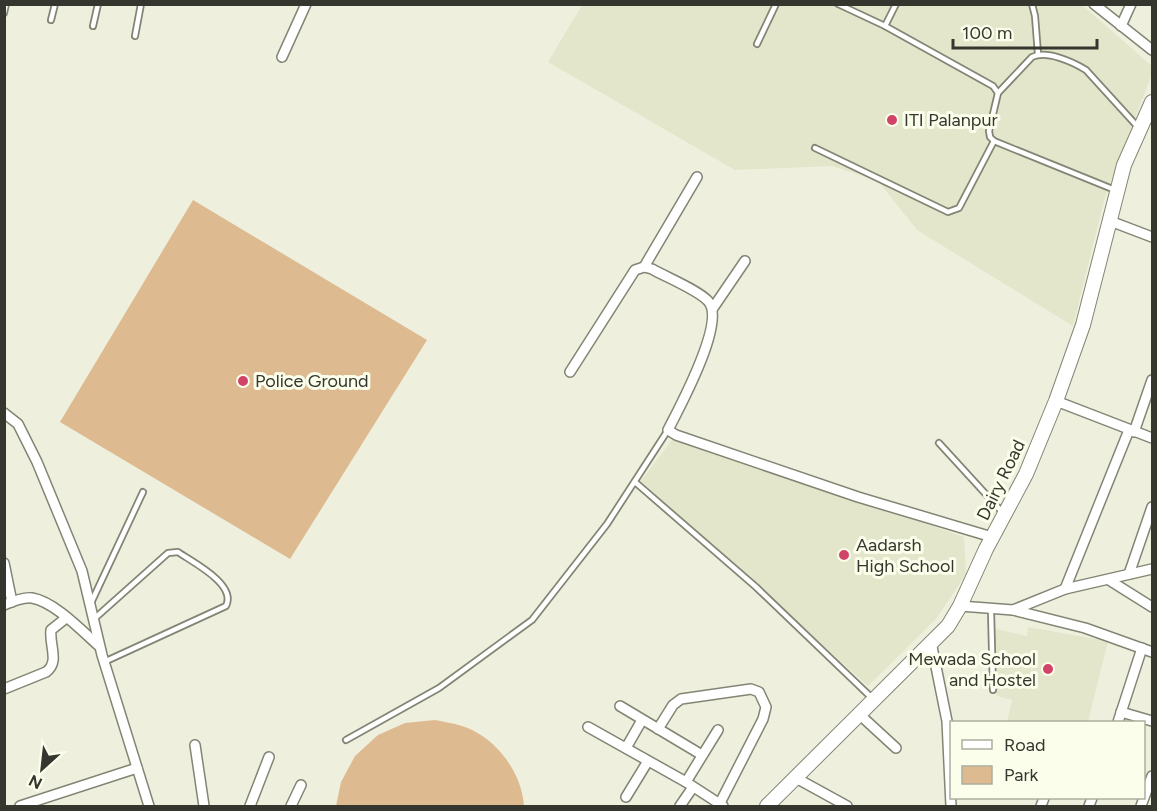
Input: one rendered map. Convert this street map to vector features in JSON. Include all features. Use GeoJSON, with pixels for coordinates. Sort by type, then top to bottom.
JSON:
{"type":"FeatureCollection","features":[{"type":"Feature","properties":{"kind":"street"},"geometry":{"type":"LineString","coordinates":[[282,57],[306,4]]}},
{"type":"Feature","properties":{"kind":"street"},"geometry":{"type":"LineString","coordinates":[[1094,4],[1152,50]]}},
{"type":"Feature","properties":{"kind":"street"},"geometry":{"type":"LineString","coordinates":[[1120,26],[1131,4]]}},
{"type":"Feature","properties":{"kind":"street","name":"Dairy Road"},"geometry":{"type":"LineString","coordinates":[[767,807],[948,626],[960,606],[992,537],[1026,474],[1056,401],[1083,325],[1124,165],[1146,122],[1152,102]]}},
{"type":"Feature","properties":{"kind":"street"},"geometry":{"type":"LineString","coordinates":[[644,267],[697,177]]}},
{"type":"Feature","properties":{"kind":"street"},"geometry":{"type":"LineString","coordinates":[[1110,221],[1152,237]]}},
{"type":"Feature","properties":{"kind":"street"},"geometry":{"type":"LineString","coordinates":[[712,308],[745,261]]}},
{"type":"Feature","properties":{"kind":"street"},"geometry":{"type":"LineString","coordinates":[[570,372],[635,270],[644,267],[652,269],[701,296],[708,302],[713,313],[703,359],[668,430],[676,435],[858,497],[992,537]]}},
{"type":"Feature","properties":{"kind":"street"},"geometry":{"type":"LineString","coordinates":[[1065,589],[1152,380]]}},
{"type":"Feature","properties":{"kind":"street"},"geometry":{"type":"LineString","coordinates":[[1056,401],[1152,438]]}},
{"type":"Feature","properties":{"kind":"street"},"geometry":{"type":"LineString","coordinates":[[4,412],[18,424],[37,462],[82,571],[99,646],[149,807]]}},
{"type":"Feature","properties":{"kind":"street"},"geometry":{"type":"LineString","coordinates":[[1129,574],[1152,507]]}},
{"type":"Feature","properties":{"kind":"street"},"geometry":{"type":"LineString","coordinates":[[4,562],[8,603],[23,598],[32,598],[54,608],[99,646]]}},
{"type":"Feature","properties":{"kind":"street"},"geometry":{"type":"LineString","coordinates":[[1013,610],[1065,589],[1152,569]]}},
{"type":"Feature","properties":{"kind":"street"},"geometry":{"type":"LineString","coordinates":[[1109,580],[1152,607]]}},
{"type":"Feature","properties":{"kind":"street"},"geometry":{"type":"LineString","coordinates":[[960,606],[1013,610],[1085,628],[1152,652]]}},
{"type":"Feature","properties":{"kind":"street"},"geometry":{"type":"LineString","coordinates":[[4,688],[51,669],[54,663],[51,630],[66,618]]}},
{"type":"Feature","properties":{"kind":"street"},"geometry":{"type":"LineString","coordinates":[[931,642],[947,721],[950,786]]}},
{"type":"Feature","properties":{"kind":"street"},"geometry":{"type":"LineString","coordinates":[[1119,721],[1142,648]]}},
{"type":"Feature","properties":{"kind":"street"},"geometry":{"type":"LineString","coordinates":[[588,727],[722,805],[763,719],[766,707],[759,692],[750,689],[681,699],[673,705],[658,729]]}},
{"type":"Feature","properties":{"kind":"street"},"geometry":{"type":"LineString","coordinates":[[620,706],[702,754]]}},
{"type":"Feature","properties":{"kind":"street"},"geometry":{"type":"LineString","coordinates":[[1121,712],[1152,721]]}},
{"type":"Feature","properties":{"kind":"street"},"geometry":{"type":"LineString","coordinates":[[859,714],[896,748]]}},
{"type":"Feature","properties":{"kind":"street"},"geometry":{"type":"LineString","coordinates":[[626,748],[642,720]]}},
{"type":"Feature","properties":{"kind":"street"},"geometry":{"type":"LineString","coordinates":[[680,807],[702,754],[718,730]]}},
{"type":"Feature","properties":{"kind":"street"},"geometry":{"type":"LineString","coordinates":[[195,745],[204,807]]}},
{"type":"Feature","properties":{"kind":"street"},"geometry":{"type":"LineString","coordinates":[[250,807],[269,757]]}},
{"type":"Feature","properties":{"kind":"street"},"geometry":{"type":"LineString","coordinates":[[626,797],[648,761]]}},
{"type":"Feature","properties":{"kind":"street"},"geometry":{"type":"LineString","coordinates":[[20,807],[137,768]]}},
{"type":"Feature","properties":{"kind":"street"},"geometry":{"type":"LineString","coordinates":[[1145,796],[1152,776]]}},
{"type":"Feature","properties":{"kind":"street"},"geometry":{"type":"LineString","coordinates":[[796,778],[847,807]]}},
{"type":"Feature","properties":{"kind":"street"},"geometry":{"type":"LineString","coordinates":[[291,807],[302,785]]}},
{"type":"Feature","properties":{"kind":"lane"},"geometry":{"type":"LineString","coordinates":[[4,13],[6,4]]}},
{"type":"Feature","properties":{"kind":"lane"},"geometry":{"type":"LineString","coordinates":[[51,21],[55,4]]}},
{"type":"Feature","properties":{"kind":"lane"},"geometry":{"type":"LineString","coordinates":[[93,26],[98,4]]}},
{"type":"Feature","properties":{"kind":"lane"},"geometry":{"type":"LineString","coordinates":[[135,36],[141,4]]}},
{"type":"Feature","properties":{"kind":"lane"},"geometry":{"type":"LineString","coordinates":[[758,44],[776,4]]}},
{"type":"Feature","properties":{"kind":"lane"},"geometry":{"type":"LineString","coordinates":[[838,4],[885,26],[993,86],[998,93]]}},
{"type":"Feature","properties":{"kind":"lane"},"geometry":{"type":"LineString","coordinates":[[885,26],[896,4]]}},
{"type":"Feature","properties":{"kind":"lane"},"geometry":{"type":"LineString","coordinates":[[1032,4],[1038,54]]}},
{"type":"Feature","properties":{"kind":"lane"},"geometry":{"type":"LineString","coordinates":[[1118,190],[994,141],[989,131],[998,93],[1032,57],[1038,54],[1050,56],[1086,70],[1146,122]]}},
{"type":"Feature","properties":{"kind":"lane"},"geometry":{"type":"LineString","coordinates":[[815,148],[948,212],[959,208],[994,141]]}},
{"type":"Feature","properties":{"kind":"lane"},"geometry":{"type":"LineString","coordinates":[[346,740],[439,688],[532,620],[607,524],[668,430]]}},
{"type":"Feature","properties":{"kind":"lane"},"geometry":{"type":"LineString","coordinates":[[939,443],[1005,515]]}},
{"type":"Feature","properties":{"kind":"lane"},"geometry":{"type":"LineString","coordinates":[[635,482],[756,586],[874,700]]}},
{"type":"Feature","properties":{"kind":"lane"},"geometry":{"type":"LineString","coordinates":[[90,605],[143,492]]}},
{"type":"Feature","properties":{"kind":"lane"},"geometry":{"type":"LineString","coordinates":[[93,620],[168,553],[172,552],[178,552],[212,575],[222,585],[228,597],[226,606],[104,662]]}},
{"type":"Feature","properties":{"kind":"lane"},"geometry":{"type":"LineString","coordinates":[[991,610],[993,690]]}},
{"type":"Feature","properties":{"kind":"shaded area","name":"ITI Palanpur"},"geometry":{"type":"Polygon","coordinates":[[[1081,4],[1152,66],[1152,74],[1105,197],[1073,326],[917,230],[878,181],[832,166],[735,170],[548,62],[582,5],[1081,4]]]}},
{"type":"Feature","properties":{"kind":"shaded area","name":"Aadarsh High School"},"geometry":{"type":"Polygon","coordinates":[[[674,437],[964,537],[966,574],[936,619],[868,686],[641,481],[674,437]]]}},
{"type":"Feature","properties":{"kind":"shaded area","name":"Mewada School and Hostel"},"geometry":{"type":"Polygon","coordinates":[[[1028,627],[1108,641],[1088,721],[1007,721],[1012,700],[997,696],[993,628],[1027,636],[1028,627]]]}},
{"type":"Feature","properties":{"kind":"green space","name":"Police Ground"},"geometry":{"type":"Polygon","coordinates":[[[193,200],[427,340],[290,559],[60,422],[193,200]]]}},
{"type":"Feature","properties":{"kind":"green space"},"geometry":{"type":"Polygon","coordinates":[[[435,720],[474,731],[496,747],[512,768],[522,793],[524,806],[336,806],[341,782],[355,756],[378,735],[405,723],[435,720]]]}},
{"type":"Feature","properties":{"kind":"place","name":"ITI Palanpur"},"geometry":{"type":"Point","coordinates":[892,120]}},
{"type":"Feature","properties":{"kind":"place","name":"Police Ground"},"geometry":{"type":"Point","coordinates":[243,381]}},
{"type":"Feature","properties":{"kind":"place","name":"Aadarsh High School"},"geometry":{"type":"Point","coordinates":[844,555]}},
{"type":"Feature","properties":{"kind":"place","name":"Mewada School and Hostel"},"geometry":{"type":"Point","coordinates":[1048,669]}}]}
